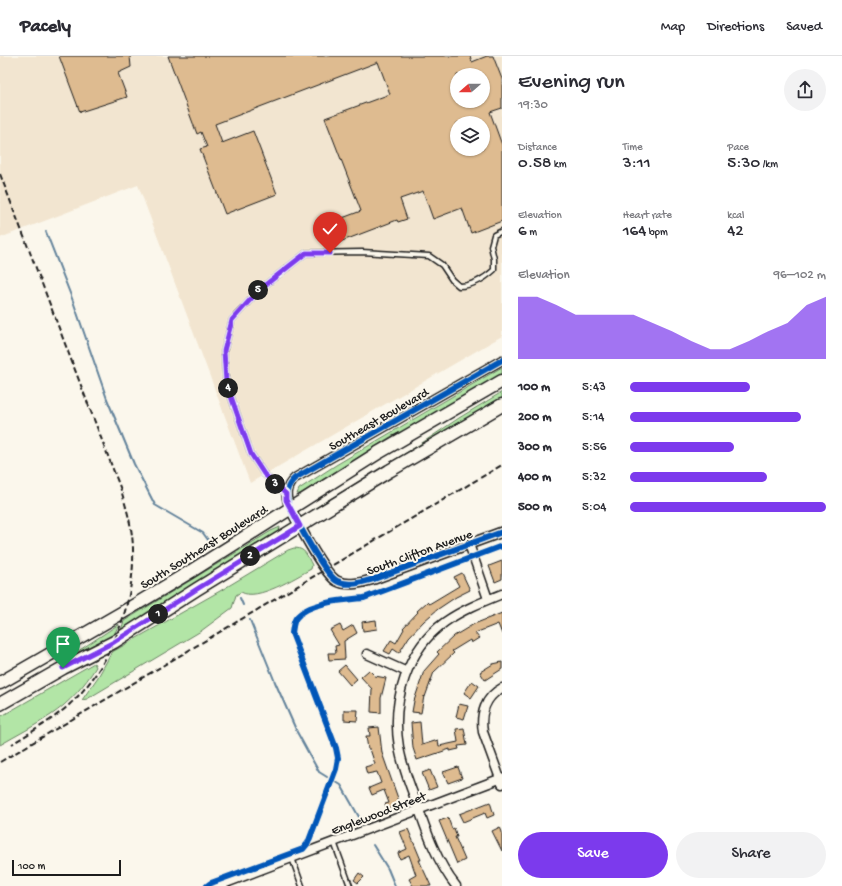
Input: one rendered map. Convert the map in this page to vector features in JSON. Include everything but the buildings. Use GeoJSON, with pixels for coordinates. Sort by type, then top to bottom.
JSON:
{"type":"FeatureCollection","features":[{"type":"Feature","properties":{"kind":"main road","name":"South Southeast Boulevard"},"geometry":{"type":"LineString","coordinates":[[0,683],[180,578],[378,453],[502,381]]}},
{"type":"Feature","properties":{"kind":"main road"},"geometry":{"type":"LineString","coordinates":[[0,704],[63,668],[114,642],[389,471],[502,405]]}},
{"type":"Feature","properties":{"kind":"street","name":"Southeast Boulevard"},"geometry":{"type":"LineString","coordinates":[[286,494],[290,483],[295,478],[502,360]]}},
{"type":"Feature","properties":{"kind":"street"},"geometry":{"type":"LineString","coordinates":[[286,494],[286,500],[290,508]]}},
{"type":"Feature","properties":{"kind":"street","name":"South Clifton Avenue"},"geometry":{"type":"LineString","coordinates":[[290,508],[325,569],[338,581],[345,583],[364,582],[502,532]]}},
{"type":"Feature","properties":{"kind":"street"},"geometry":{"type":"LineString","coordinates":[[469,544],[488,599]]}},
{"type":"Feature","properties":{"kind":"street"},"geometry":{"type":"LineString","coordinates":[[456,886],[435,853],[401,759],[397,735],[397,710],[407,672],[420,648],[440,627],[467,609],[502,594]]}},
{"type":"Feature","properties":{"kind":"street"},"geometry":{"type":"LineString","coordinates":[[367,654],[407,672]]}},
{"type":"Feature","properties":{"kind":"street"},"geometry":{"type":"LineString","coordinates":[[501,780],[481,723],[485,706],[494,694],[502,688]]}},
{"type":"Feature","properties":{"kind":"street","name":"Englewood Street"},"geometry":{"type":"LineString","coordinates":[[218,886],[234,883],[292,858],[419,809],[501,780]]}},
{"type":"Feature","properties":{"kind":"lane"},"geometry":{"type":"LineString","coordinates":[[286,494],[264,474],[251,454],[226,382],[224,351],[232,320],[260,289],[306,253],[362,252],[429,256],[442,265],[452,280],[459,286],[468,286],[485,278],[494,270],[494,259],[491,246],[494,235],[502,232]]}},
{"type":"Feature","properties":{"kind":"lane"},"geometry":{"type":"LineString","coordinates":[[334,842],[350,886]]}},
{"type":"Feature","properties":{"kind":"lane"},"geometry":{"type":"LineString","coordinates":[[292,858],[302,886]]}},
{"type":"Feature","properties":{"kind":"shaded area"},"geometry":{"type":"Polygon","coordinates":[[[0,56],[502,56],[502,336],[250,483],[138,185],[0,238],[0,56]]]}},
{"type":"Feature","properties":{"kind":"green space"},"geometry":{"type":"Polygon","coordinates":[[[502,367],[502,376],[416,425],[392,436],[300,494],[297,494],[299,489],[336,465],[502,367]]]}},
{"type":"Feature","properties":{"kind":"green space"},"geometry":{"type":"Polygon","coordinates":[[[502,392],[502,400],[324,506],[312,510],[419,445],[459,418],[502,392]]]}},
{"type":"Feature","properties":{"kind":"green space"},"geometry":{"type":"Polygon","coordinates":[[[280,527],[279,531],[120,633],[124,621],[271,531],[280,527]]]}},
{"type":"Feature","properties":{"kind":"green space"},"geometry":{"type":"Polygon","coordinates":[[[294,548],[301,549],[306,553],[312,565],[311,569],[276,587],[257,594],[241,592],[236,595],[232,608],[201,631],[87,699],[82,700],[98,677],[112,652],[220,591],[288,550],[294,548]]]}},
{"type":"Feature","properties":{"kind":"green space"},"geometry":{"type":"Polygon","coordinates":[[[119,624],[114,635],[51,669],[119,624]]]}},
{"type":"Feature","properties":{"kind":"green space"},"geometry":{"type":"Polygon","coordinates":[[[94,663],[96,667],[92,674],[82,687],[64,705],[45,719],[0,745],[0,717],[94,663]]]}},
{"type":"Feature","properties":{"kind":"waterway"},"geometry":{"type":"LineString","coordinates":[[46,232],[73,301],[107,399],[134,464],[155,505],[203,533],[211,544]]}},
{"type":"Feature","properties":{"kind":"waterway"},"geometry":{"type":"LineString","coordinates":[[240,598],[243,605]]}},
{"type":"Feature","properties":{"kind":"waterway"},"geometry":{"type":"LineString","coordinates":[[250,620],[297,732],[319,772],[327,777]]}},
{"type":"Feature","properties":{"kind":"waterway"},"geometry":{"type":"LineString","coordinates":[[336,782],[341,785],[363,824]]}},
{"type":"Feature","properties":{"kind":"waterway"},"geometry":{"type":"LineString","coordinates":[[373,845],[388,869],[395,886]]}},
{"type":"Feature","properties":{"kind":"railway"},"geometry":{"type":"LineString","coordinates":[[0,174],[121,490],[133,542],[133,571],[130,592],[117,634],[108,654],[97,672],[70,704],[42,726],[12,744]]}},
{"type":"Feature","properties":{"kind":"railway"},"geometry":{"type":"LineString","coordinates":[[0,762],[502,465]]}},
{"type":"Feature","properties":{"kind":"cycle path"},"geometry":{"type":"LineString","coordinates":[[502,360],[295,478],[289,485],[287,492],[287,500],[290,508],[325,569],[337,581],[346,584],[374,579],[502,532]]}},
{"type":"Feature","properties":{"kind":"cycle path"},"geometry":{"type":"LineString","coordinates":[[207,886],[211,883],[303,849],[308,843],[336,769],[338,758],[336,748],[292,633],[296,618],[309,608],[337,601],[364,598],[502,546]]}},
{"type":"Feature","properties":{"kind":"route"},"geometry":{"type":"LineString","coordinates":[[63,668],[114,642],[300,526],[286,500],[286,494],[264,474],[251,454],[226,382],[224,351],[232,320],[260,289],[306,253],[330,253]]}}]}
